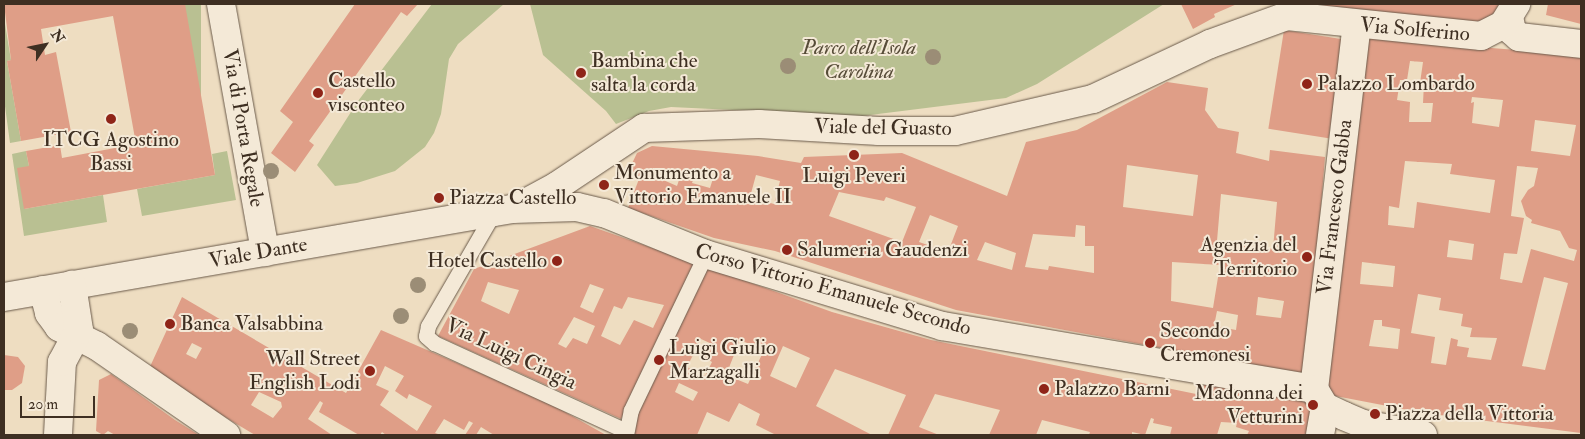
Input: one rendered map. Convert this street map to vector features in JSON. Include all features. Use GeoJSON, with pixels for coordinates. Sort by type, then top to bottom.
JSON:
{"type":"FeatureCollection","features":[{"type":"Feature","properties":{"kind":"street","name":"Via di Porta Regale"},"geometry":{"type":"LineString","coordinates":[[221,4],[265,252]]}},
{"type":"Feature","properties":{"kind":"street","name":"Via Solferino"},"geometry":{"type":"LineString","coordinates":[[1288,16],[1357,25],[1481,36],[1493,32],[1513,10]]}},
{"type":"Feature","properties":{"kind":"street","name":"Via Solferino"},"geometry":{"type":"LineString","coordinates":[[1513,10],[1510,26],[1519,37],[1581,44]]}},
{"type":"Feature","properties":{"kind":"street","name":"Viale del Guasto"},"geometry":{"type":"LineString","coordinates":[[503,211],[557,186],[644,128],[760,124],[879,131],[955,131],[1093,99],[1210,44],[1288,16]]}},
{"type":"Feature","properties":{"kind":"street","name":"Via Francesco Gabba"},"geometry":{"type":"LineString","coordinates":[[1320,398],[1357,25]]}},
{"type":"Feature","properties":{"kind":"street","name":"Corso Vittorio Emanuele Secondo"},"geometry":{"type":"LineString","coordinates":[[503,211],[556,207],[595,211],[705,254],[942,326],[1320,398]]}},
{"type":"Feature","properties":{"kind":"street","name":"Viale Dante"},"geometry":{"type":"LineString","coordinates":[[4,297],[503,211]]}},
{"type":"Feature","properties":{"kind":"street"},"geometry":{"type":"LineString","coordinates":[[58,435],[62,362],[77,336],[72,285]]}},
{"type":"Feature","properties":{"kind":"street"},"geometry":{"type":"LineString","coordinates":[[43,290],[54,321],[97,346],[226,435]]}},
{"type":"Feature","properties":{"kind":"street"},"geometry":{"type":"LineString","coordinates":[[1320,398],[1320,435]]}},
{"type":"Feature","properties":{"kind":"street"},"geometry":{"type":"LineString","coordinates":[[1320,398],[1363,424],[1423,435]]}},
{"type":"Feature","properties":{"kind":"lane","name":"Via Luigi Cingia"},"geometry":{"type":"LineString","coordinates":[[503,211],[428,326],[426,336],[434,344],[626,433]]}},
{"type":"Feature","properties":{"kind":"lane"},"geometry":{"type":"LineString","coordinates":[[626,433],[631,410],[700,266]]}},
{"type":"Feature","properties":{"kind":"green space"},"geometry":{"type":"Polygon","coordinates":[[[185,4],[201,4],[201,100],[185,100],[185,4]]]}},
{"type":"Feature","properties":{"kind":"green space"},"geometry":{"type":"Polygon","coordinates":[[[432,4],[504,4],[458,44],[449,59],[441,114],[434,133],[425,147],[395,171],[357,183],[335,186],[317,165],[358,101],[432,4]]]}},
{"type":"Feature","properties":{"kind":"green space","name":"Parco dell'Isola Carolina"},"geometry":{"type":"Polygon","coordinates":[[[530,4],[1164,4],[1037,84],[1006,98],[862,116],[671,107],[649,111],[616,124],[606,111],[543,55],[530,4]]]}},
{"type":"Feature","properties":{"kind":"green space"},"geometry":{"type":"Polygon","coordinates":[[[4,18],[11,60],[7,61],[21,141],[10,143],[4,99],[4,18]]]}},
{"type":"Feature","properties":{"kind":"green space"},"geometry":{"type":"Polygon","coordinates":[[[26,151],[29,166],[24,209],[103,195],[107,222],[24,236],[12,154],[26,151]]]}},
{"type":"Feature","properties":{"kind":"green space"},"geometry":{"type":"Polygon","coordinates":[[[227,151],[236,200],[142,216],[137,189],[215,175],[212,154],[227,151]]]}},
{"type":"Feature","properties":{"kind":"building","name":"ITCG Agostino Bassi"},"geometry":{"type":"Polygon","coordinates":[[[4,4],[185,4],[215,175],[24,209],[17,168],[29,166],[26,151],[60,145],[62,158],[136,144],[113,16],[41,29],[45,55],[56,52],[71,132],[21,141],[7,61],[11,60],[4,4]]]}},
{"type":"Feature","properties":{"kind":"building","name":"Castello visconteo"},"geometry":{"type":"Polygon","coordinates":[[[355,4],[418,4],[407,16],[401,12],[309,141],[314,145],[295,172],[271,153],[293,122],[280,111],[355,4]]]}},
{"type":"Feature","properties":{"kind":"building"},"geometry":{"type":"Polygon","coordinates":[[[1181,4],[1237,4],[1214,14],[1215,17],[1193,29],[1181,4]]]}},
{"type":"Feature","properties":{"kind":"building"},"geometry":{"type":"Polygon","coordinates":[[[1319,4],[1499,4],[1488,26],[1319,5],[1319,4]]]}},
{"type":"Feature","properties":{"kind":"building"},"geometry":{"type":"Polygon","coordinates":[[[1548,4],[1581,4],[1581,24],[1546,15],[1548,4]]]}},
{"type":"Feature","properties":{"kind":"building","name":"Palazzo Lombardo"},"geometry":{"type":"Polygon","coordinates":[[[1284,30],[1344,40],[1329,138],[1268,129],[1284,30]]]}},
{"type":"Feature","properties":{"kind":"building"},"geometry":{"type":"Polygon","coordinates":[[[1366,38],[1581,55],[1581,433],[1424,413],[1325,394],[1366,38]],[[1410,61],[1407,80],[1400,80],[1397,100],[1410,102],[1409,122],[1431,122],[1433,103],[1423,103],[1424,83],[1420,83],[1423,62],[1410,61]],[[1472,97],[1471,103],[1474,102],[1472,123],[1499,127],[1503,100],[1472,97]],[[1535,120],[1531,151],[1570,156],[1576,125],[1535,120]],[[1405,161],[1399,208],[1389,206],[1388,225],[1414,228],[1417,202],[1490,213],[1495,180],[1450,174],[1452,164],[1405,161]],[[1517,166],[1511,216],[1524,218],[1517,254],[1504,253],[1500,279],[1522,283],[1531,249],[1574,261],[1577,250],[1569,248],[1560,231],[1531,223],[1532,220],[1526,216],[1521,201],[1528,190],[1534,186],[1538,168],[1517,166]],[[1449,240],[1447,257],[1472,260],[1474,244],[1449,240]],[[1362,262],[1360,284],[1393,287],[1395,266],[1362,262]],[[1544,277],[1522,366],[1545,370],[1568,283],[1544,277]],[[1418,294],[1411,333],[1435,337],[1431,363],[1446,365],[1451,338],[1458,340],[1457,346],[1469,348],[1467,357],[1491,360],[1497,338],[1470,337],[1472,328],[1461,326],[1463,314],[1439,310],[1441,298],[1418,294]],[[1374,320],[1369,346],[1398,349],[1400,329],[1382,326],[1382,320],[1374,320]]]}},
{"type":"Feature","properties":{"kind":"building"},"geometry":{"type":"Polygon","coordinates":[[[1167,82],[1208,88],[1205,110],[1218,128],[1239,132],[1236,153],[1269,161],[1270,150],[1325,157],[1307,375],[956,310],[775,251],[714,238],[628,208],[639,179],[627,174],[637,153],[652,146],[758,156],[801,163],[804,157],[902,153],[1007,196],[1026,142],[1077,130],[1167,82]],[[1127,165],[1123,207],[1193,216],[1198,175],[1127,165]],[[665,169],[661,179],[677,186],[681,174],[665,169]],[[697,169],[692,183],[710,188],[715,172],[697,169]],[[756,175],[750,197],[774,204],[780,181],[756,175]],[[839,192],[829,216],[902,242],[916,207],[886,197],[884,201],[839,192]],[[1221,194],[1217,241],[1273,249],[1277,202],[1221,194]],[[930,215],[919,242],[948,252],[958,226],[930,215]],[[1076,225],[1075,237],[1033,234],[1025,267],[1048,270],[1049,266],[1094,273],[1094,246],[1085,246],[1085,226],[1076,225]],[[985,242],[977,260],[1012,270],[1016,253],[985,242]],[[1172,262],[1171,301],[1213,308],[1220,265],[1172,262]],[[1258,297],[1256,315],[1281,318],[1284,301],[1258,297]],[[1217,311],[1214,326],[1236,330],[1238,315],[1217,311]]]}},
{"type":"Feature","properties":{"kind":"building"},"geometry":{"type":"Polygon","coordinates":[[[590,226],[695,263],[621,419],[438,336],[474,269],[590,226]],[[488,282],[481,301],[509,314],[519,290],[488,282]],[[590,284],[580,307],[593,313],[604,289],[590,284]],[[628,297],[622,309],[614,306],[601,336],[620,345],[634,320],[653,328],[664,305],[628,297]],[[574,317],[558,344],[566,348],[573,338],[587,344],[595,326],[574,317]]]}},
{"type":"Feature","properties":{"kind":"building"},"geometry":{"type":"Polygon","coordinates":[[[707,267],[832,312],[931,340],[1201,395],[1205,382],[1320,404],[1305,435],[1247,435],[1249,431],[1236,427],[1237,423],[1221,422],[1217,435],[1170,435],[1172,427],[1153,423],[1154,419],[1151,418],[1145,435],[1132,432],[1132,435],[1089,435],[1090,432],[1042,420],[1036,435],[989,435],[1000,410],[935,394],[919,427],[939,435],[888,435],[906,395],[835,369],[816,406],[872,435],[776,435],[756,425],[760,414],[739,403],[729,422],[707,412],[697,435],[634,435],[635,415],[707,267]],[[701,339],[687,367],[705,376],[712,362],[704,357],[712,344],[701,339]],[[740,340],[726,375],[748,384],[764,350],[740,340]],[[783,346],[770,376],[796,388],[810,358],[783,346]],[[679,383],[675,392],[693,401],[698,392],[679,383]]]}},
{"type":"Feature","properties":{"kind":"building"},"geometry":{"type":"Polygon","coordinates":[[[182,297],[346,393],[381,330],[549,403],[606,435],[494,435],[481,427],[476,435],[465,435],[473,423],[469,421],[464,430],[444,419],[435,433],[441,435],[386,435],[382,432],[380,435],[359,435],[319,412],[323,403],[320,401],[308,419],[332,435],[255,435],[148,371],[182,297]],[[192,343],[186,354],[196,359],[202,348],[192,343]],[[385,366],[376,385],[389,391],[380,405],[417,431],[432,406],[409,394],[407,399],[395,391],[404,376],[385,366]],[[259,392],[251,405],[273,418],[282,407],[281,402],[259,392]]]}},
{"type":"Feature","properties":{"kind":"building"},"geometry":{"type":"Polygon","coordinates":[[[4,355],[18,357],[25,366],[22,383],[12,390],[4,390],[4,355]]]}},
{"type":"Feature","properties":{"kind":"building"},"geometry":{"type":"Polygon","coordinates":[[[111,374],[199,435],[115,435],[108,431],[103,435],[96,431],[99,380],[111,374]]]}},
{"type":"Feature","properties":{"kind":"place","name":"Bambina che salta la corda"},"geometry":{"type":"Point","coordinates":[581,73]}},
{"type":"Feature","properties":{"kind":"place","name":"Palazzo Lombardo"},"geometry":{"type":"Point","coordinates":[1307,84]}},
{"type":"Feature","properties":{"kind":"place","name":"Castello visconteo"},"geometry":{"type":"Point","coordinates":[318,93]}},
{"type":"Feature","properties":{"kind":"place","name":"ITCG Agostino Bassi"},"geometry":{"type":"Point","coordinates":[111,119]}},
{"type":"Feature","properties":{"kind":"place","name":"Luigi Peveri"},"geometry":{"type":"Point","coordinates":[854,155]}},
{"type":"Feature","properties":{"kind":"place","name":"Monumento a Vittorio Emanuele II"},"geometry":{"type":"Point","coordinates":[604,185]}},
{"type":"Feature","properties":{"kind":"place","name":"Piazza Castello"},"geometry":{"type":"Point","coordinates":[439,198]}},
{"type":"Feature","properties":{"kind":"place","name":"Salumeria Gaudenzi"},"geometry":{"type":"Point","coordinates":[787,250]}},
{"type":"Feature","properties":{"kind":"place","name":"Agenzia del Territorio"},"geometry":{"type":"Point","coordinates":[1307,257]}},
{"type":"Feature","properties":{"kind":"place","name":"Hotel Castello"},"geometry":{"type":"Point","coordinates":[557,261]}},
{"type":"Feature","properties":{"kind":"place","name":"Banca Valsabbina"},"geometry":{"type":"Point","coordinates":[170,324]}},
{"type":"Feature","properties":{"kind":"place","name":"Secondo Cremonesi"},"geometry":{"type":"Point","coordinates":[1150,343]}},
{"type":"Feature","properties":{"kind":"place","name":"Luigi Giulio Marzagalli"},"geometry":{"type":"Point","coordinates":[659,360]}},
{"type":"Feature","properties":{"kind":"place","name":"Wall Street English Lodi"},"geometry":{"type":"Point","coordinates":[370,371]}},
{"type":"Feature","properties":{"kind":"place","name":"Palazzo Barni"},"geometry":{"type":"Point","coordinates":[1044,389]}},
{"type":"Feature","properties":{"kind":"place","name":"Madonna dei Vetturini"},"geometry":{"type":"Point","coordinates":[1313,405]}},
{"type":"Feature","properties":{"kind":"place","name":"Piazza della Vittoria"},"geometry":{"type":"Point","coordinates":[1375,414]}}]}
